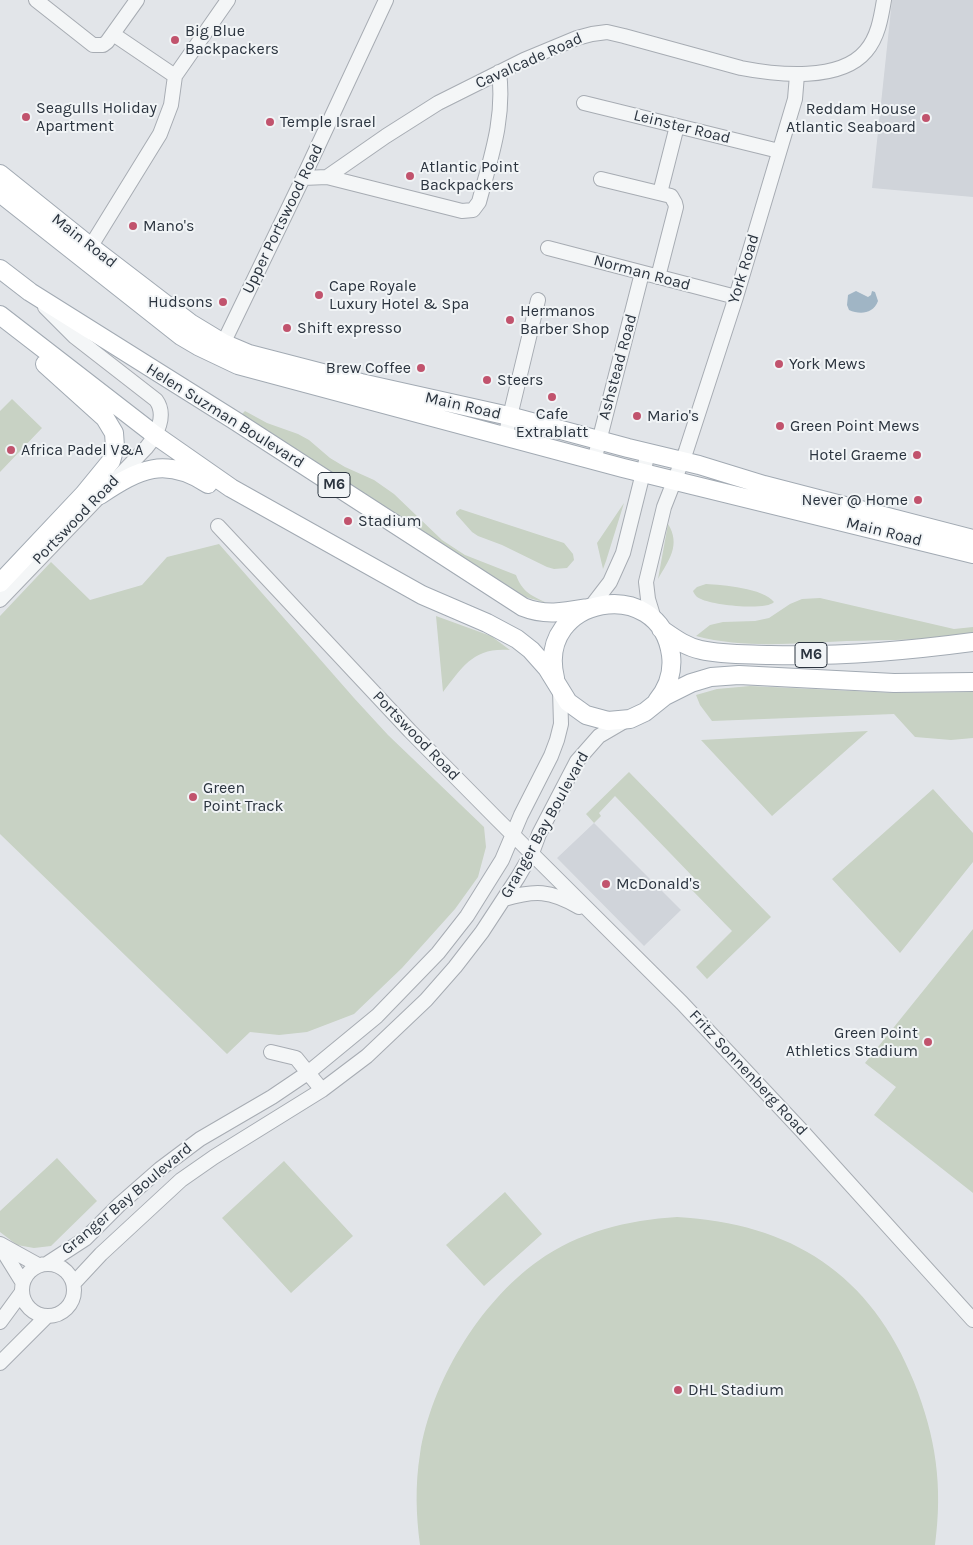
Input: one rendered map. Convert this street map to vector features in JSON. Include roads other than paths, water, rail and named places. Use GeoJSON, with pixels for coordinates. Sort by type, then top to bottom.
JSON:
{"type":"FeatureCollection","features":[{"type":"Feature","properties":{"kind":"main road","name":"Main Road"},"geometry":{"type":"LineString","coordinates":[[0,174],[87,253]]}},
{"type":"Feature","properties":{"kind":"main road","name":"Main Road"},"geometry":{"type":"LineString","coordinates":[[0,193],[190,323],[220,349],[248,354],[505,437],[594,461],[973,554]]}},
{"type":"Feature","properties":{"kind":"main road","name":"Helen Suzman Boulevard"},"geometry":{"type":"LineString","coordinates":[[0,269],[30,292],[234,420],[524,607],[547,614],[607,604],[625,604],[643,612],[683,644],[701,650],[749,654],[840,655],[973,642]]}},
{"type":"Feature","properties":{"kind":"main road","name":"M6"},"geometry":{"type":"LineString","coordinates":[[5,319],[155,435],[231,488],[422,594],[487,623],[517,639],[538,658],[570,704],[589,717],[608,721],[630,719],[645,712],[665,696],[690,683],[720,676],[739,675],[894,683],[973,682]]}},
{"type":"Feature","properties":{"kind":"main road"},"geometry":{"type":"LineString","coordinates":[[0,583],[84,494],[111,461],[115,447],[114,434],[105,418],[24,346],[5,319]]}},
{"type":"Feature","properties":{"kind":"main road","name":"Main Road"},"geometry":{"type":"LineString","coordinates":[[360,390],[509,416],[973,539]]}},
{"type":"Feature","properties":{"kind":"main road"},"geometry":{"type":"LineString","coordinates":[[100,495],[141,471],[155,468],[193,475],[219,490],[259,505]]}},
{"type":"Feature","properties":{"kind":"main road","name":"Helen Suzman Boulevard"},"geometry":{"type":"LineString","coordinates":[[558,686],[553,660],[558,638],[572,619],[589,608]]}},
{"type":"Feature","properties":{"kind":"main road","name":"M6"},"geometry":{"type":"LineString","coordinates":[[654,704],[665,688],[671,670],[667,641],[658,625]]}},
{"type":"Feature","properties":{"kind":"street"},"geometry":{"type":"LineString","coordinates":[[36,0],[92,45],[103,45],[137,0]]}},
{"type":"Feature","properties":{"kind":"street"},"geometry":{"type":"LineString","coordinates":[[87,253],[160,134],[171,105],[175,76],[228,0]]}},
{"type":"Feature","properties":{"kind":"street","name":"Upper Portswood Road"},"geometry":{"type":"LineString","coordinates":[[220,349],[303,178],[386,0]]}},
{"type":"Feature","properties":{"kind":"street","name":"Cavalcade Road"},"geometry":{"type":"LineString","coordinates":[[327,177],[386,136],[438,104],[499,72],[577,38],[607,32],[741,68],[797,75],[836,68],[859,58],[867,50],[876,35],[884,0]]}},
{"type":"Feature","properties":{"kind":"street"},"geometry":{"type":"LineString","coordinates":[[113,34],[175,76]]}},
{"type":"Feature","properties":{"kind":"street"},"geometry":{"type":"LineString","coordinates":[[303,178],[327,177],[462,211],[473,210],[479,202],[499,124],[501,89],[499,72]]}},
{"type":"Feature","properties":{"kind":"street","name":"York Road"},"geometry":{"type":"LineString","coordinates":[[682,461],[736,297],[795,99],[797,75]]}},
{"type":"Feature","properties":{"kind":"street","name":"Leinster Road"},"geometry":{"type":"LineString","coordinates":[[584,103],[779,151]]}},
{"type":"Feature","properties":{"kind":"street"},"geometry":{"type":"LineString","coordinates":[[667,196],[677,126]]}},
{"type":"Feature","properties":{"kind":"street"},"geometry":{"type":"LineString","coordinates":[[601,179],[667,196],[676,207],[658,277]]}},
{"type":"Feature","properties":{"kind":"street","name":"Norman Road"},"geometry":{"type":"LineString","coordinates":[[548,248],[736,297]]}},
{"type":"Feature","properties":{"kind":"street","name":"Ashstead Road"},"geometry":{"type":"LineString","coordinates":[[594,461],[642,273]]}},
{"type":"Feature","properties":{"kind":"street","name":"Portswood Road"},"geometry":{"type":"LineString","coordinates":[[0,600],[146,448],[155,435],[162,413],[156,400],[75,338],[30,292]]}},
{"type":"Feature","properties":{"kind":"street"},"geometry":{"type":"LineString","coordinates":[[505,437],[538,300]]}},
{"type":"Feature","properties":{"kind":"street"},"geometry":{"type":"LineString","coordinates":[[589,608],[610,582],[617,569],[628,536],[648,453]]}},
{"type":"Feature","properties":{"kind":"street"},"geometry":{"type":"LineString","coordinates":[[658,625],[648,599],[646,582],[664,507],[682,461]]}},
{"type":"Feature","properties":{"kind":"street","name":"Portswood Road"},"geometry":{"type":"LineString","coordinates":[[218,526],[362,680],[514,835]]}},
{"type":"Feature","properties":{"kind":"street","name":"Granger Bay Boulevard"},"geometry":{"type":"LineString","coordinates":[[43,1264],[85,1238],[160,1169],[200,1139],[272,1097],[309,1072],[377,1016],[438,953],[486,889],[502,860],[521,815],[558,740],[561,717],[558,686]]}},
{"type":"Feature","properties":{"kind":"street","name":"Granger Bay Boulevard"},"geometry":{"type":"LineString","coordinates":[[74,1283],[101,1254],[181,1180],[214,1157],[322,1090],[367,1056],[426,1000],[466,953],[504,899],[532,853],[539,834],[572,768],[582,754],[598,736],[630,719]]}},
{"type":"Feature","properties":{"kind":"street","name":"Fritz Sonnenberg Road"},"geometry":{"type":"LineString","coordinates":[[514,835],[727,1050],[973,1320]]}},
{"type":"Feature","properties":{"kind":"street"},"geometry":{"type":"LineString","coordinates":[[504,899],[529,892],[545,892],[564,899],[596,918]]}},
{"type":"Feature","properties":{"kind":"street"},"geometry":{"type":"LineString","coordinates":[[271,1052],[296,1058],[322,1090]]}},
{"type":"Feature","properties":{"kind":"street"},"geometry":{"type":"LineString","coordinates":[[0,1245],[43,1264],[56,1264],[69,1273],[74,1283],[74,1298],[69,1307],[61,1313],[47,1316],[36,1313],[29,1308],[25,1301],[23,1287],[0,1245]]}},
{"type":"Feature","properties":{"kind":"street"},"geometry":{"type":"LineString","coordinates":[[0,1322],[23,1287],[29,1272],[43,1264]]}},
{"type":"Feature","properties":{"kind":"street"},"geometry":{"type":"LineString","coordinates":[[0,1363],[47,1316]]}},
{"type":"Feature","properties":{"kind":"water"},"geometry":{"type":"Polygon","coordinates":[[[856,291],[868,297],[872,291],[875,292],[878,301],[873,309],[862,313],[849,310],[847,305],[848,295],[856,291]]]}},
{"type":"Feature","properties":{"kind":"place","name":"Big Blue Backpackers"},"geometry":{"type":"Point","coordinates":[175,40]}},
{"type":"Feature","properties":{"kind":"place","name":"Seagulls Holiday Apartment"},"geometry":{"type":"Point","coordinates":[26,117]}},
{"type":"Feature","properties":{"kind":"place","name":"Reddam House Atlantic Seaboard"},"geometry":{"type":"Point","coordinates":[926,118]}},
{"type":"Feature","properties":{"kind":"place","name":"Temple Israel"},"geometry":{"type":"Point","coordinates":[270,122]}},
{"type":"Feature","properties":{"kind":"place","name":"Atlantic Point Backpackers"},"geometry":{"type":"Point","coordinates":[410,176]}},
{"type":"Feature","properties":{"kind":"place","name":"Mano's"},"geometry":{"type":"Point","coordinates":[133,226]}},
{"type":"Feature","properties":{"kind":"place","name":"Cape Royale Luxury Hotel & Spa"},"geometry":{"type":"Point","coordinates":[319,295]}},
{"type":"Feature","properties":{"kind":"place","name":"Hudsons"},"geometry":{"type":"Point","coordinates":[223,302]}},
{"type":"Feature","properties":{"kind":"place","name":"Hermanos Barber Shop"},"geometry":{"type":"Point","coordinates":[510,320]}},
{"type":"Feature","properties":{"kind":"place","name":"Shift expresso"},"geometry":{"type":"Point","coordinates":[287,328]}},
{"type":"Feature","properties":{"kind":"place","name":"York Mews"},"geometry":{"type":"Point","coordinates":[779,364]}},
{"type":"Feature","properties":{"kind":"place","name":"Brew Coffee"},"geometry":{"type":"Point","coordinates":[421,368]}},
{"type":"Feature","properties":{"kind":"place","name":"Steers"},"geometry":{"type":"Point","coordinates":[487,380]}},
{"type":"Feature","properties":{"kind":"place","name":"Cafe Extrablatt"},"geometry":{"type":"Point","coordinates":[552,397]}},
{"type":"Feature","properties":{"kind":"place","name":"Mario's"},"geometry":{"type":"Point","coordinates":[637,416]}},
{"type":"Feature","properties":{"kind":"place","name":"Green Point Mews"},"geometry":{"type":"Point","coordinates":[780,426]}},
{"type":"Feature","properties":{"kind":"place","name":"Africa Padel V&A"},"geometry":{"type":"Point","coordinates":[11,450]}},
{"type":"Feature","properties":{"kind":"place","name":"Hotel Graeme"},"geometry":{"type":"Point","coordinates":[917,455]}},
{"type":"Feature","properties":{"kind":"place","name":"Never @ Home"},"geometry":{"type":"Point","coordinates":[918,500]}},
{"type":"Feature","properties":{"kind":"place","name":"Stadium"},"geometry":{"type":"Point","coordinates":[348,521]}},
{"type":"Feature","properties":{"kind":"place","name":"Green Point Track"},"geometry":{"type":"Point","coordinates":[193,797]}},
{"type":"Feature","properties":{"kind":"place","name":"McDonald's"},"geometry":{"type":"Point","coordinates":[606,884]}},
{"type":"Feature","properties":{"kind":"place","name":"Green Point Athletics Stadium"},"geometry":{"type":"Point","coordinates":[928,1042]}},
{"type":"Feature","properties":{"kind":"place","name":"DHL Stadium"},"geometry":{"type":"Point","coordinates":[678,1390]}}]}
